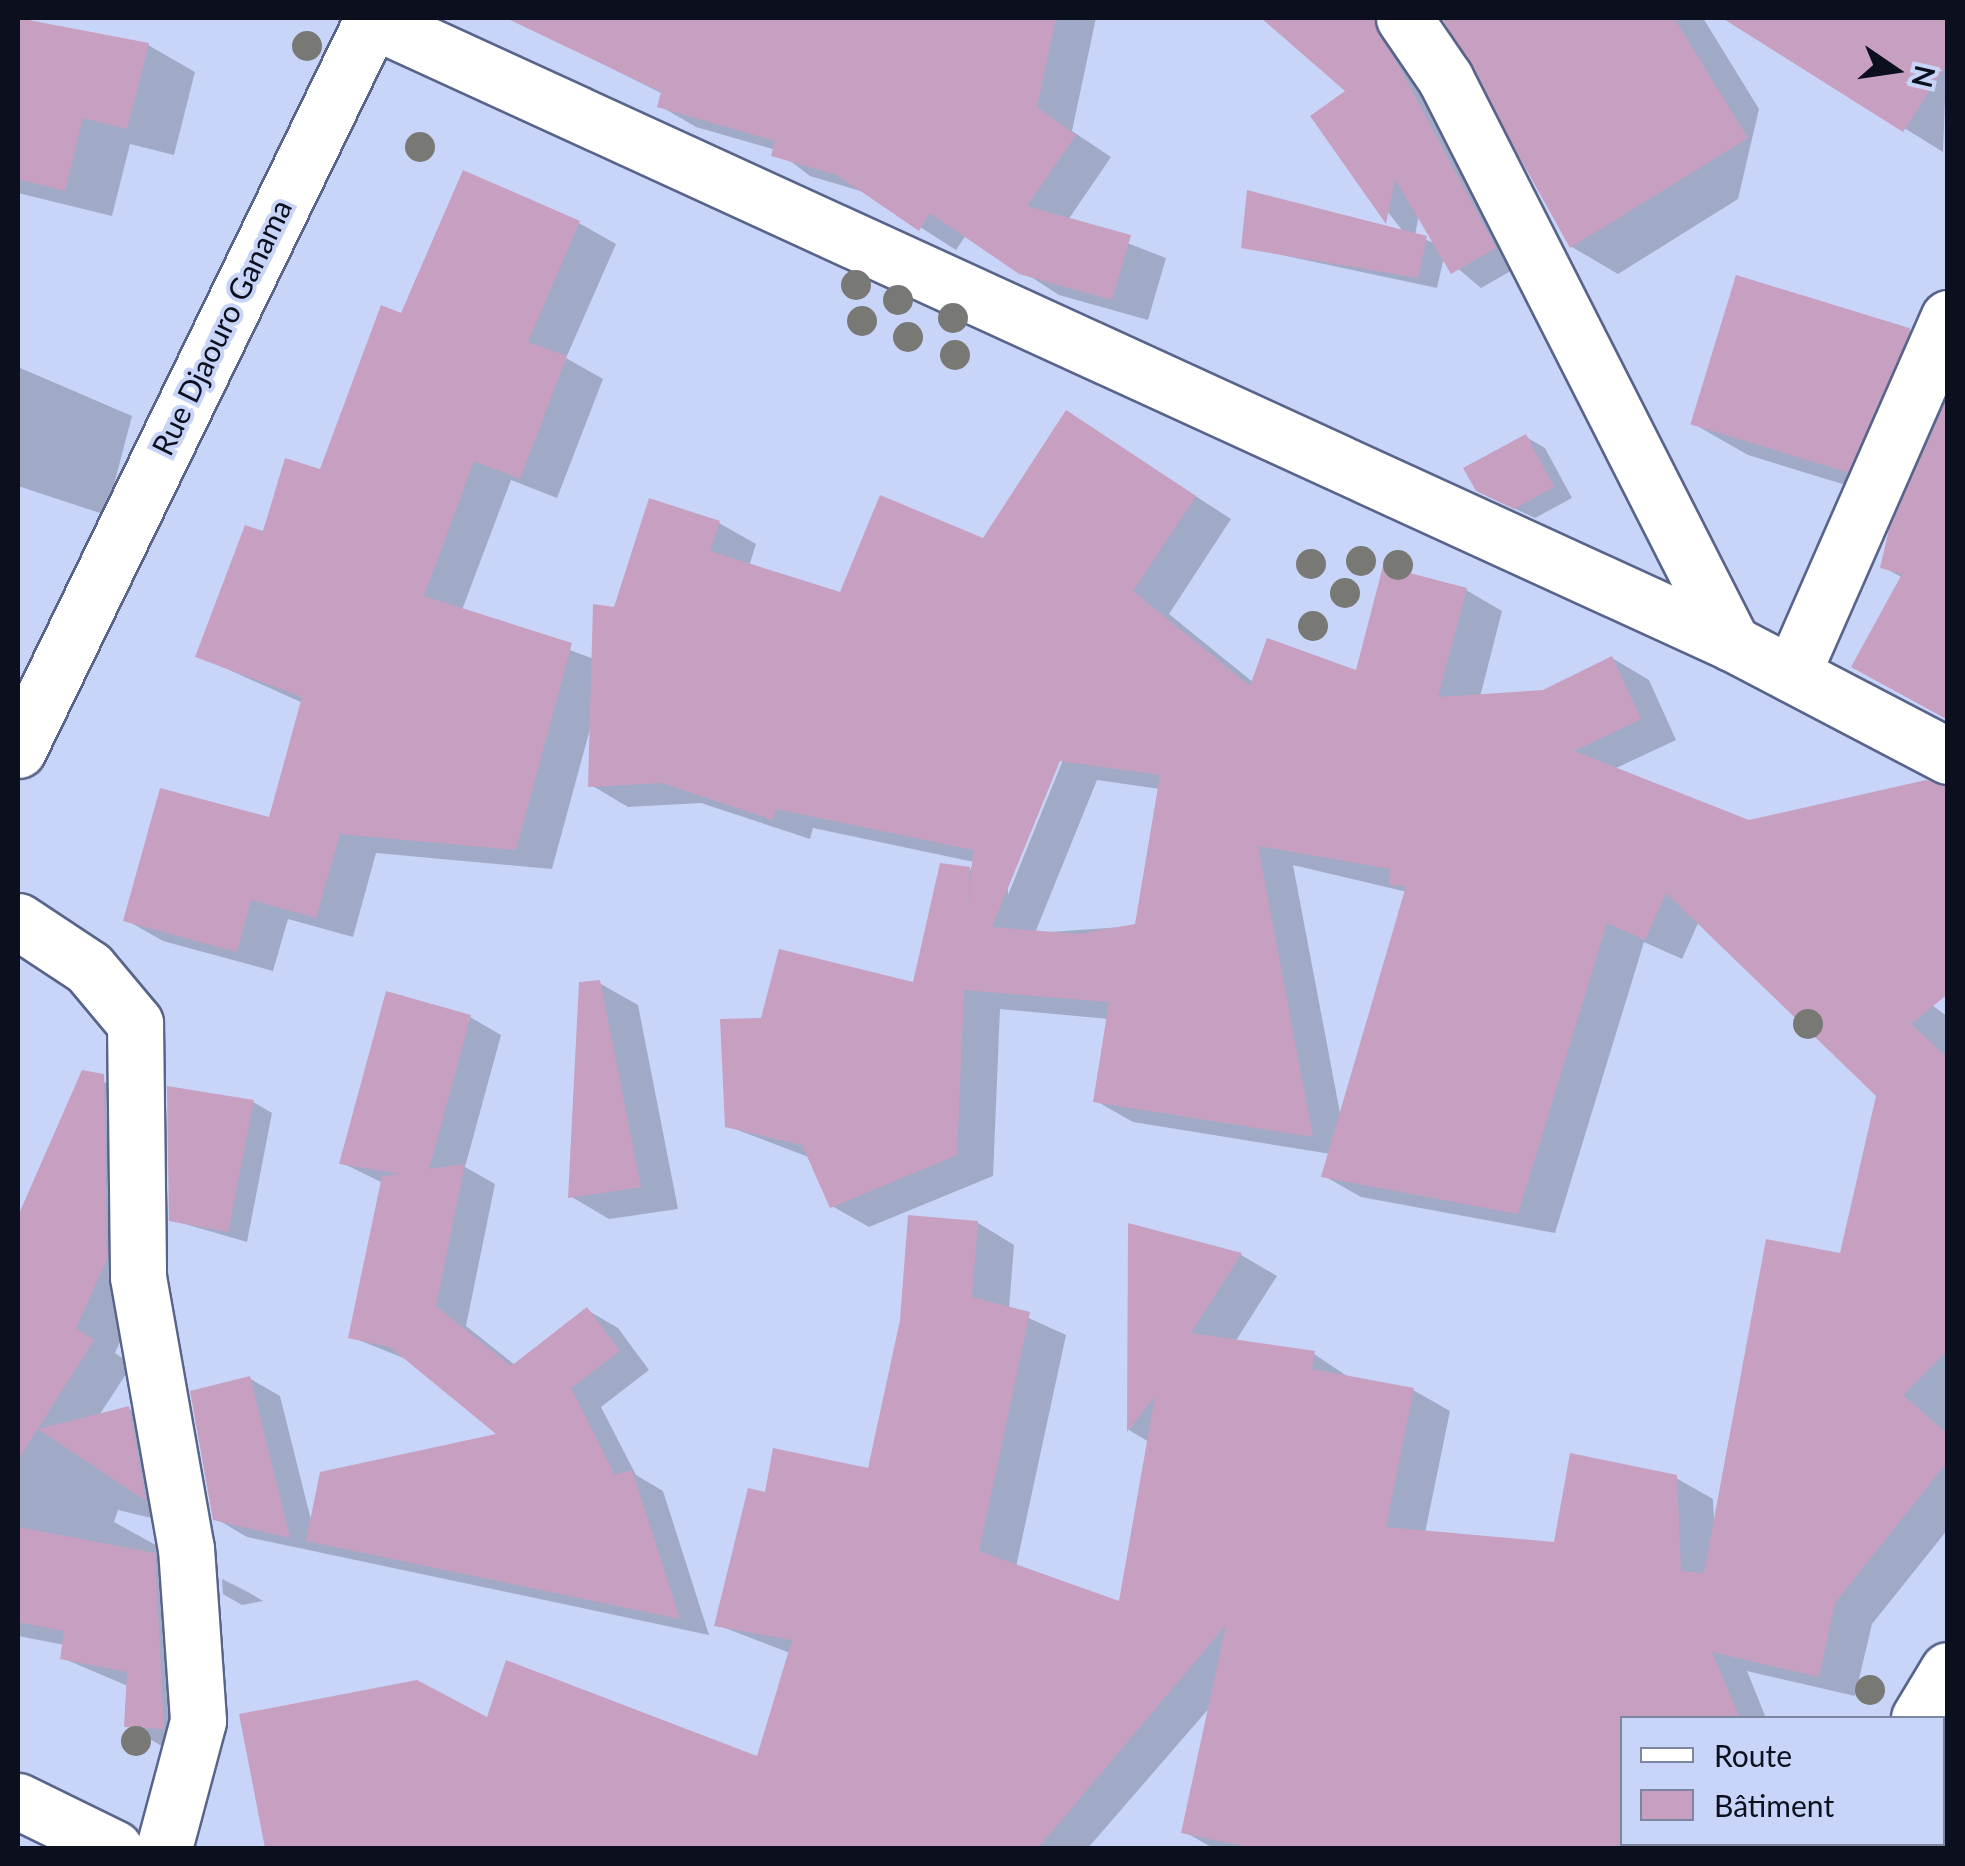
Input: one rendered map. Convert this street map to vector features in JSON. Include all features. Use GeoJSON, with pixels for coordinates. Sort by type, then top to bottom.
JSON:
{"type":"FeatureCollection","features":[{"type":"Feature","properties":{"kind":"street"},"geometry":{"type":"LineString","coordinates":[[372,18],[1732,643],[1948,756]]}},
{"type":"Feature","properties":{"kind":"street","name":"Rue Djaouro Ganama"},"geometry":{"type":"LineString","coordinates":[[18,750],[69,637],[372,18]]}},
{"type":"Feature","properties":{"kind":"street"},"geometry":{"type":"LineString","coordinates":[[1404,18],[1445,78],[1732,643]]}},
{"type":"Feature","properties":{"kind":"street"},"geometry":{"type":"LineString","coordinates":[[1792,674],[1948,318]]}},
{"type":"Feature","properties":{"kind":"street"},"geometry":{"type":"LineString","coordinates":[[18,921],[89,968],[135,1023],[138,1276],[186,1548],[198,1721],[164,1848]]}},
{"type":"Feature","properties":{"kind":"street"},"geometry":{"type":"LineString","coordinates":[[1919,1716],[1948,1670]]}},
{"type":"Feature","properties":{"kind":"street"},"geometry":{"type":"LineString","coordinates":[[18,1801],[114,1848]]}},
{"type":"Feature","properties":{"kind":"building"},"geometry":{"type":"Polygon","coordinates":[[[18,18],[149,43],[127,129],[83,118],[65,191],[18,179],[18,18]]]}},
{"type":"Feature","properties":{"kind":"building"},"geometry":{"type":"Polygon","coordinates":[[[506,18],[1056,18],[1037,107],[1076,135],[1027,206],[1131,235],[1112,300],[1019,274],[930,213],[919,231],[837,175],[771,156],[775,141],[657,107],[661,92],[506,18]]]}},
{"type":"Feature","properties":{"kind":"building"},"geometry":{"type":"Polygon","coordinates":[[[1261,18],[1373,18],[1496,248],[1451,274],[1395,179],[1386,224],[1310,116],[1345,91],[1261,18]]]}},
{"type":"Feature","properties":{"kind":"building"},"geometry":{"type":"Polygon","coordinates":[[[1442,18],[1674,18],[1748,138],[1570,248],[1442,18]]]}},
{"type":"Feature","properties":{"kind":"building"},"geometry":{"type":"Polygon","coordinates":[[[1722,18],[1948,18],[1948,62],[1903,132],[1722,18]]]}},
{"type":"Feature","properties":{"kind":"building"},"geometry":{"type":"Polygon","coordinates":[[[463,170],[580,221],[528,342],[567,356],[520,479],[474,461],[424,596],[572,643],[516,850],[340,834],[316,918],[251,900],[237,952],[123,921],[160,788],[269,817],[302,697],[195,657],[245,525],[263,531],[285,458],[320,469],[381,305],[401,313],[463,170]]]}},
{"type":"Feature","properties":{"kind":"building"},"geometry":{"type":"Polygon","coordinates":[[[1247,190],[1427,236],[1418,278],[1241,248],[1247,190]]]}},
{"type":"Feature","properties":{"kind":"building"},"geometry":{"type":"Polygon","coordinates":[[[1736,275],[1910,328],[1864,477],[1690,424],[1736,275]]]}},
{"type":"Feature","properties":{"kind":"building"},"geometry":{"type":"Polygon","coordinates":[[[1948,397],[1948,720],[1851,667],[1902,574],[1880,568],[1889,529],[1948,397]]]}},
{"type":"Feature","properties":{"kind":"building"},"geometry":{"type":"Polygon","coordinates":[[[1066,410],[1196,496],[1133,591],[1250,686],[1267,638],[1356,670],[1383,566],[1467,588],[1438,697],[1543,690],[1612,656],[1641,719],[1574,751],[1749,820],[1926,780],[1948,787],[1948,994],[1911,1024],[1948,1058],[1948,1350],[1903,1395],[1948,1434],[1948,1461],[1835,1603],[1819,1677],[1712,1652],[1739,1716],[1620,1716],[1622,1848],[1254,1848],[1181,1833],[1226,1625],[1038,1848],[265,1848],[239,1714],[417,1680],[487,1717],[506,1660],[757,1756],[792,1640],[714,1626],[748,1488],[765,1492],[773,1448],[868,1468],[900,1320],[908,1215],[978,1221],[972,1297],[1030,1312],[979,1551],[1119,1601],[1155,1396],[1127,1432],[1128,1223],[1242,1253],[1191,1333],[1315,1351],[1312,1369],[1414,1388],[1386,1527],[1554,1542],[1570,1453],[1677,1475],[1681,1571],[1704,1573],[1766,1239],[1840,1253],[1876,1096],[1666,893],[1645,940],[1607,923],[1518,1214],[1321,1177],[1406,886],[1389,885],[1390,869],[1258,846],[1313,1137],[1093,1102],[1109,1002],[964,990],[957,1155],[830,1208],[802,1145],[725,1127],[720,1019],[761,1018],[779,949],[913,982],[940,863],[970,867],[968,909],[973,850],[776,809],[773,820],[662,783],[588,787],[593,604],[614,607],[649,498],[720,521],[710,551],[840,592],[880,495],[983,538],[1066,410]],[[1060,761],[992,927],[1079,934],[1135,924],[1160,775],[1060,761]]]}},
{"type":"Feature","properties":{"kind":"building"},"geometry":{"type":"Polygon","coordinates":[[[1526,434],[1554,487],[1514,509],[1476,491],[1463,468],[1526,434]]]}},
{"type":"Feature","properties":{"kind":"building"},"geometry":{"type":"Polygon","coordinates":[[[600,980],[641,1187],[568,1198],[579,982],[600,980]]]}},
{"type":"Feature","properties":{"kind":"building"},"geometry":{"type":"Polygon","coordinates":[[[386,991],[471,1015],[429,1169],[465,1164],[436,1306],[511,1366],[587,1307],[620,1351],[571,1388],[615,1475],[632,1470],[680,1619],[306,1541],[320,1472],[496,1434],[390,1347],[348,1338],[382,1176],[400,1174],[339,1164],[386,991]]]}},
{"type":"Feature","properties":{"kind":"building"},"geometry":{"type":"Polygon","coordinates":[[[82,1070],[104,1074],[107,1259],[76,1328],[94,1340],[18,1460],[18,1216],[82,1070]]]}},
{"type":"Feature","properties":{"kind":"building"},"geometry":{"type":"Polygon","coordinates":[[[167,1086],[254,1100],[228,1232],[169,1221],[167,1086]]]}},
{"type":"Feature","properties":{"kind":"building"},"geometry":{"type":"Polygon","coordinates":[[[250,1376],[290,1538],[213,1520],[190,1391],[250,1376]]]}},
{"type":"Feature","properties":{"kind":"building"},"geometry":{"type":"Polygon","coordinates":[[[129,1406],[146,1501],[38,1429],[129,1406]]]}},
{"type":"Feature","properties":{"kind":"building"},"geometry":{"type":"Polygon","coordinates":[[[18,1527],[155,1553],[164,1729],[124,1727],[127,1672],[60,1659],[64,1631],[18,1622],[18,1527]]]}}]}
